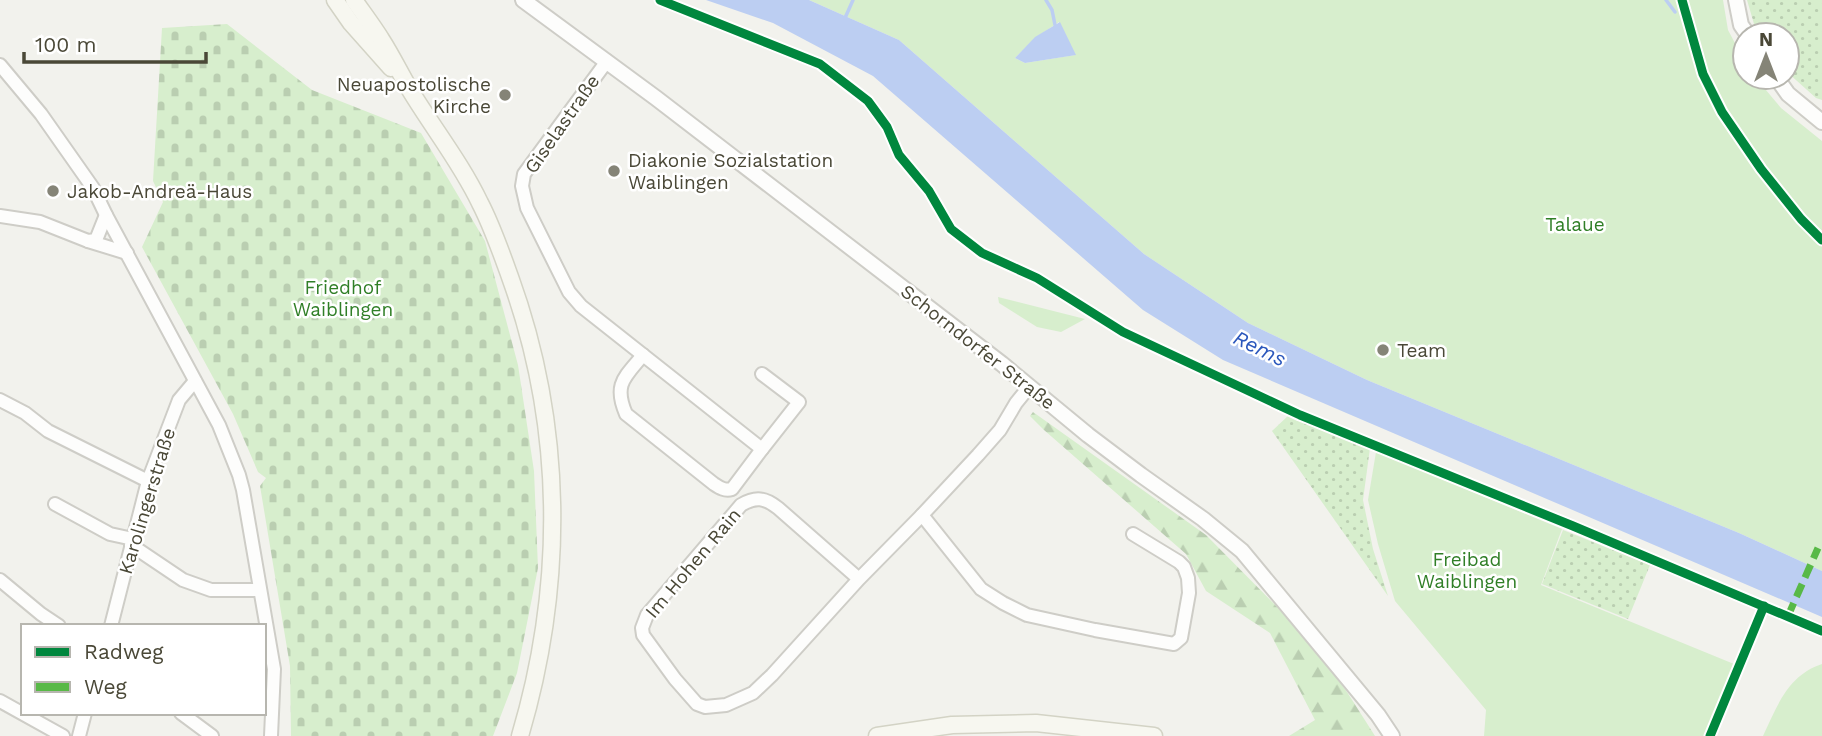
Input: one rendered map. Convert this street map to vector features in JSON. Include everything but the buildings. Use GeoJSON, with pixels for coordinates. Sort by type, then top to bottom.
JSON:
{"type":"FeatureCollection","features":[{"type":"Feature","properties":{"kind":"main road"},"geometry":{"type":"LineString","coordinates":[[335,0],[351,23],[411,91]]}},
{"type":"Feature","properties":{"kind":"main road"},"geometry":{"type":"LineString","coordinates":[[354,0],[457,160],[481,203],[520,304],[535,356],[545,410],[552,476],[551,568],[545,629],[520,736]]}},
{"type":"Feature","properties":{"kind":"main road"},"geometry":{"type":"LineString","coordinates":[[877,736],[952,726],[1036,723],[1154,736]]}},
{"type":"Feature","properties":{"kind":"street","name":"Schorndorfer Straße"},"geometry":{"type":"LineString","coordinates":[[523,0],[607,61],[1002,364],[1140,475],[1203,519],[1242,551],[1378,715],[1392,736]]}},
{"type":"Feature","properties":{"kind":"street"},"geometry":{"type":"LineString","coordinates":[[1736,0],[1740,21]]}},
{"type":"Feature","properties":{"kind":"street","name":"Giselastraße"},"geometry":{"type":"LineString","coordinates":[[607,61],[524,174],[522,186],[527,208],[569,292],[581,306],[762,449]]}},
{"type":"Feature","properties":{"kind":"street"},"geometry":{"type":"LineString","coordinates":[[0,65],[41,114],[93,188],[219,425],[243,490],[274,669],[271,736]]}},
{"type":"Feature","properties":{"kind":"street"},"geometry":{"type":"LineString","coordinates":[[1786,91],[1822,122]]}},
{"type":"Feature","properties":{"kind":"street"},"geometry":{"type":"LineString","coordinates":[[88,242],[96,240],[106,215]]}},
{"type":"Feature","properties":{"kind":"street"},"geometry":{"type":"LineString","coordinates":[[0,216],[40,222],[88,242],[127,253]]}},
{"type":"Feature","properties":{"kind":"street"},"geometry":{"type":"LineString","coordinates":[[643,355],[622,381],[620,388],[626,414],[704,476],[728,490],[732,489],[799,402],[762,374]]}},
{"type":"Feature","properties":{"kind":"street","name":"Karolingerstraße"},"geometry":{"type":"LineString","coordinates":[[112,624],[148,481],[179,400],[195,382]]}},
{"type":"Feature","properties":{"kind":"street","name":"Im Hohen Rain"},"geometry":{"type":"LineString","coordinates":[[859,579],[768,500],[753,499],[741,505],[647,615],[642,628],[643,635],[674,680],[697,704],[705,707],[726,705],[752,693],[922,516],[1000,430],[1016,402],[1029,387]]}},
{"type":"Feature","properties":{"kind":"street"},"geometry":{"type":"LineString","coordinates":[[0,400],[25,413],[48,431],[148,481]]}},
{"type":"Feature","properties":{"kind":"street"},"geometry":{"type":"LineString","coordinates":[[55,504],[110,534],[132,542],[183,580],[211,590],[260,590]]}},
{"type":"Feature","properties":{"kind":"street"},"geometry":{"type":"LineString","coordinates":[[922,516],[981,589],[1003,603],[1027,615],[1174,644],[1181,638],[1189,593],[1184,567],[1133,534]]}},
{"type":"Feature","properties":{"kind":"street"},"geometry":{"type":"LineString","coordinates":[[0,580],[56,624]]}},
{"type":"Feature","properties":{"kind":"street"},"geometry":{"type":"LineString","coordinates":[[0,701],[21,713]]}},
{"type":"Feature","properties":{"kind":"street"},"geometry":{"type":"LineString","coordinates":[[25,715],[63,736]]}},
{"type":"Feature","properties":{"kind":"street"},"geometry":{"type":"LineString","coordinates":[[79,736],[84,715]]}},
{"type":"Feature","properties":{"kind":"street"},"geometry":{"type":"LineString","coordinates":[[184,715],[212,736]]}},
{"type":"Feature","properties":{"kind":"green space","name":"Talaue"},"geometry":{"type":"Polygon","coordinates":[[[809,0],[1723,0],[1731,36],[1731,91],[1767,91],[1781,108],[1822,141],[1822,571],[1739,533],[1367,380],[1248,323],[1144,254],[899,40],[809,0]],[[1059,22],[1035,38],[1015,58],[1025,63],[1075,55],[1059,22]]]}},
{"type":"Feature","properties":{"kind":"green space"},"geometry":{"type":"Polygon","coordinates":[[[1747,0],[1822,0],[1822,100],[1801,85],[1801,21],[1753,21],[1747,0]]]}},
{"type":"Feature","properties":{"kind":"green space","name":"Friedhof Waiblingen"},"geometry":{"type":"Polygon","coordinates":[[[227,24],[312,90],[421,133],[485,241],[518,365],[534,471],[538,568],[517,673],[493,736],[291,736],[290,666],[260,486],[266,478],[258,472],[233,414],[142,247],[163,202],[153,181],[162,28],[227,24]]]}},
{"type":"Feature","properties":{"kind":"green space"},"geometry":{"type":"Polygon","coordinates":[[[998,297],[1085,319],[1061,332],[1037,327],[999,303],[998,297]]]}},
{"type":"Feature","properties":{"kind":"green space"},"geometry":{"type":"Polygon","coordinates":[[[1033,412],[1206,535],[1306,636],[1375,736],[1289,736],[1315,720],[1270,633],[1206,591],[1186,554],[1044,430],[1030,416],[1033,412]]]}},
{"type":"Feature","properties":{"kind":"green space"},"geometry":{"type":"Polygon","coordinates":[[[1290,414],[1370,448],[1363,500],[1373,549],[1388,596],[1272,431],[1290,414]]]}},
{"type":"Feature","properties":{"kind":"green space","name":"Freibad Waiblingen"},"geometry":{"type":"Polygon","coordinates":[[[1376,452],[1562,529],[1541,585],[1734,664],[1705,736],[1484,736],[1486,710],[1395,601],[1368,500],[1376,452]]]}},
{"type":"Feature","properties":{"kind":"green space"},"geometry":{"type":"Polygon","coordinates":[[[1563,530],[1650,565],[1628,619],[1542,584],[1563,530]]]}},
{"type":"Feature","properties":{"kind":"green space"},"geometry":{"type":"Polygon","coordinates":[[[1822,664],[1822,736],[1763,736],[1792,684],[1810,669],[1822,664]]]}},
{"type":"Feature","properties":{"kind":"water","name":"Rems"},"geometry":{"type":"Polygon","coordinates":[[[706,0],[809,0],[899,40],[1144,254],[1248,323],[1367,380],[1739,533],[1822,571],[1822,617],[1223,360],[1143,310],[873,76],[773,23],[706,0]]]}},
{"type":"Feature","properties":{"kind":"water"},"geometry":{"type":"Polygon","coordinates":[[[1060,22],[1076,55],[1025,63],[1015,58],[1035,37],[1060,22]]]}},
{"type":"Feature","properties":{"kind":"waterway"},"geometry":{"type":"LineString","coordinates":[[845,18],[853,0]]}},
{"type":"Feature","properties":{"kind":"waterway"},"geometry":{"type":"LineString","coordinates":[[1046,0],[1052,10],[1055,25]]}},
{"type":"Feature","properties":{"kind":"waterway"},"geometry":{"type":"LineString","coordinates":[[1666,0],[1675,12]]}},
{"type":"Feature","properties":{"kind":"marked path"},"geometry":{"type":"LineString","coordinates":[[1788,616],[1818,548]]}},
{"type":"Feature","properties":{"kind":"cycle path"},"geometry":{"type":"LineString","coordinates":[[660,0],[820,64],[868,101],[887,127],[899,155],[929,191],[951,229],[982,253],[1037,278],[1123,332],[1300,415],[1822,631]]}},
{"type":"Feature","properties":{"kind":"cycle path"},"geometry":{"type":"LineString","coordinates":[[1682,0],[1703,74],[1722,112],[1761,169],[1801,219],[1822,240]]}},
{"type":"Feature","properties":{"kind":"cycle path"},"geometry":{"type":"LineString","coordinates":[[1710,736],[1764,606]]}},
{"type":"Feature","properties":{"kind":"place","name":"Neuapostolische Kirche"},"geometry":{"type":"Point","coordinates":[505,95]}},
{"type":"Feature","properties":{"kind":"place","name":"Diakonie Sozialstation Waiblingen"},"geometry":{"type":"Point","coordinates":[614,171]}},
{"type":"Feature","properties":{"kind":"place","name":"Jakob-Andreä-Haus"},"geometry":{"type":"Point","coordinates":[53,191]}},
{"type":"Feature","properties":{"kind":"place","name":"Team"},"geometry":{"type":"Point","coordinates":[1383,350]}}]}
